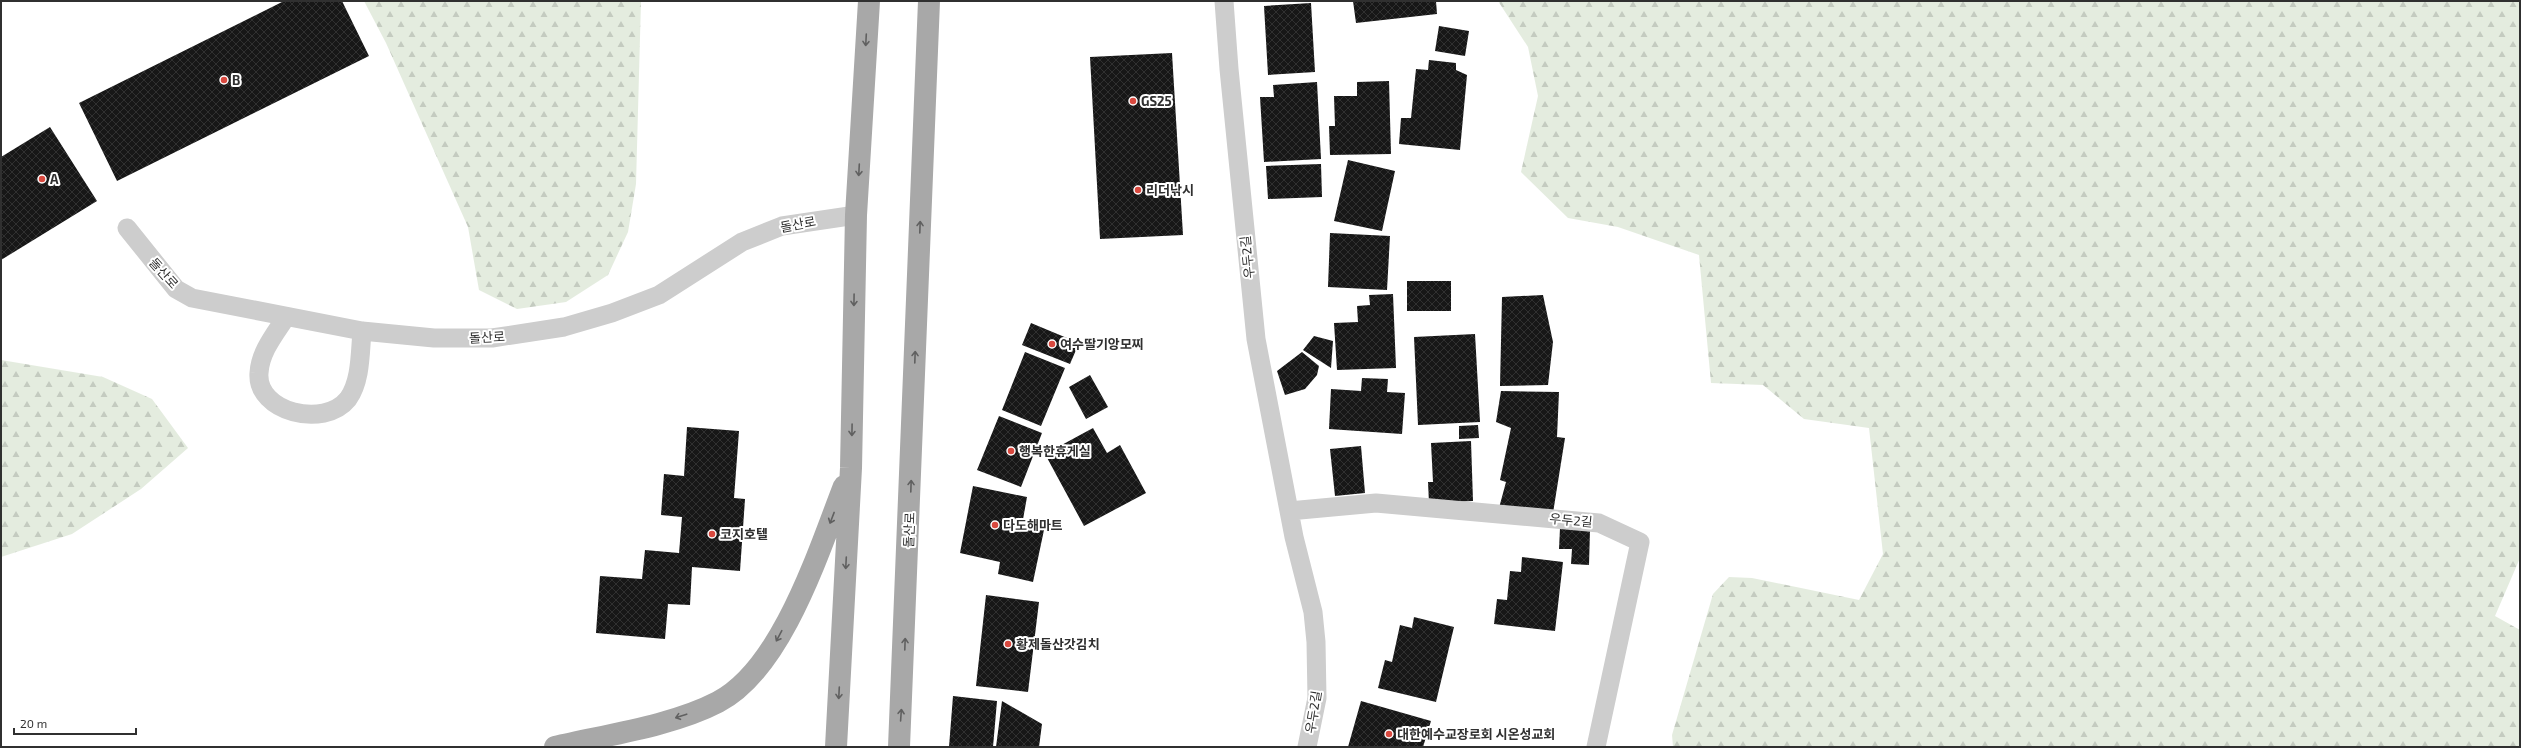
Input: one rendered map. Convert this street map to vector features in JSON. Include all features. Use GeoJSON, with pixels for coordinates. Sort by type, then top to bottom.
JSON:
{"type":"FeatureCollection","features":[{"type":"Feature","properties":{"kind":"main road"},"geometry":{"type":"LineString","coordinates":[[836,747],[851,468],[856,215],[869,1]]}},
{"type":"Feature","properties":{"kind":"main road","name":"돌산로"},"geometry":{"type":"LineString","coordinates":[[899,747],[929,1]]}},
{"type":"Feature","properties":{"kind":"main road"},"geometry":{"type":"LineString","coordinates":[[555,747],[682,717],[719,702],[748,678],[774,646],[799,598],[851,468]]}},
{"type":"Feature","properties":{"kind":"lane","name":"우두2길"},"geometry":{"type":"LineString","coordinates":[[1224,1],[1229,69],[1256,339],[1290,511],[1313,612],[1316,642],[1317,698],[1307,747]]}},
{"type":"Feature","properties":{"kind":"lane","name":"돌산로"},"geometry":{"type":"LineString","coordinates":[[126,228],[176,289],[192,298],[362,331],[434,338],[492,338],[564,327],[612,313],[659,295],[742,242],[782,226],[856,215]]}},
{"type":"Feature","properties":{"kind":"lane"},"geometry":{"type":"LineString","coordinates":[[286,316],[261,358],[258,375],[262,389],[274,402],[287,411],[308,416],[324,414],[348,399],[356,383],[362,331]]}},
{"type":"Feature","properties":{"kind":"lane","name":"우두2길"},"geometry":{"type":"LineString","coordinates":[[1290,511],[1376,502],[1599,523],[1640,542],[1596,747]]}},
{"type":"Feature","properties":{"kind":"green space"},"geometry":{"type":"Polygon","coordinates":[[[364,1],[641,1],[636,184],[628,232],[608,275],[566,302],[517,309],[479,290],[468,227],[386,43],[364,1]]]}},
{"type":"Feature","properties":{"kind":"green space"},"geometry":{"type":"Polygon","coordinates":[[[1498,1],[2520,1],[2520,558],[2495,616],[2520,630],[2520,747],[1673,747],[1672,735],[1713,594],[1729,577],[1752,578],[1859,600],[1883,554],[1869,428],[1804,419],[1763,385],[1711,383],[1699,255],[1618,227],[1568,218],[1521,172],[1538,96],[1528,47],[1498,1]]]}},
{"type":"Feature","properties":{"kind":"green space"},"geometry":{"type":"Polygon","coordinates":[[[1,360],[103,377],[152,399],[188,448],[141,489],[72,534],[1,557],[1,360]]]}},
{"type":"Feature","properties":{"kind":"building","name":"B"},"geometry":{"type":"Polygon","coordinates":[[[284,1],[342,1],[369,56],[117,181],[79,103],[284,1]]]}},
{"type":"Feature","properties":{"kind":"building"},"geometry":{"type":"Polygon","coordinates":[[[1353,1],[1436,1],[1437,14],[1356,23],[1353,1]]]}},
{"type":"Feature","properties":{"kind":"building"},"geometry":{"type":"Polygon","coordinates":[[[1311,3],[1315,72],[1268,75],[1264,6],[1311,3]]]}},
{"type":"Feature","properties":{"kind":"building"},"geometry":{"type":"Polygon","coordinates":[[[1439,26],[1469,31],[1465,56],[1435,51],[1439,26]]]}},
{"type":"Feature","properties":{"kind":"building"},"geometry":{"type":"Polygon","coordinates":[[[1172,53],[1183,235],[1100,239],[1090,57],[1172,53]]]}},
{"type":"Feature","properties":{"kind":"building"},"geometry":{"type":"Polygon","coordinates":[[[1429,60],[1456,63],[1456,70],[1467,75],[1460,150],[1399,144],[1401,118],[1411,118],[1416,69],[1428,70],[1429,60]]]}},
{"type":"Feature","properties":{"kind":"building"},"geometry":{"type":"Polygon","coordinates":[[[1389,81],[1391,154],[1330,155],[1329,126],[1335,126],[1334,96],[1357,96],[1357,82],[1389,81]]]}},
{"type":"Feature","properties":{"kind":"building"},"geometry":{"type":"Polygon","coordinates":[[[1317,82],[1321,159],[1264,162],[1260,97],[1274,97],[1273,85],[1317,82]]]}},
{"type":"Feature","properties":{"kind":"building","name":"A"},"geometry":{"type":"Polygon","coordinates":[[[50,127],[97,201],[1,260],[1,157],[50,127]]]}},
{"type":"Feature","properties":{"kind":"building"},"geometry":{"type":"Polygon","coordinates":[[[1348,160],[1395,171],[1382,231],[1334,221],[1348,160]]]}},
{"type":"Feature","properties":{"kind":"building"},"geometry":{"type":"Polygon","coordinates":[[[1321,164],[1322,197],[1268,199],[1266,166],[1321,164]]]}},
{"type":"Feature","properties":{"kind":"building"},"geometry":{"type":"Polygon","coordinates":[[[1330,233],[1390,236],[1387,290],[1328,287],[1330,233]]]}},
{"type":"Feature","properties":{"kind":"building"},"geometry":{"type":"Polygon","coordinates":[[[1407,281],[1451,281],[1451,311],[1407,311],[1407,281]]]}},
{"type":"Feature","properties":{"kind":"building"},"geometry":{"type":"Polygon","coordinates":[[[1393,294],[1396,368],[1337,370],[1334,323],[1358,322],[1357,306],[1370,305],[1369,295],[1393,294]]]}},
{"type":"Feature","properties":{"kind":"building"},"geometry":{"type":"Polygon","coordinates":[[[1543,295],[1553,342],[1548,385],[1500,386],[1502,297],[1543,295]]]}},
{"type":"Feature","properties":{"kind":"building"},"geometry":{"type":"Polygon","coordinates":[[[1031,323],[1079,343],[1070,364],[1022,345],[1031,323]]]}},
{"type":"Feature","properties":{"kind":"building"},"geometry":{"type":"Polygon","coordinates":[[[1475,334],[1480,422],[1418,425],[1414,337],[1475,334]]]}},
{"type":"Feature","properties":{"kind":"building"},"geometry":{"type":"Polygon","coordinates":[[[1314,336],[1333,341],[1331,368],[1303,350],[1314,336]]]}},
{"type":"Feature","properties":{"kind":"building"},"geometry":{"type":"Polygon","coordinates":[[[1025,352],[1065,368],[1041,426],[1002,410],[1025,352]]]}},
{"type":"Feature","properties":{"kind":"building"},"geometry":{"type":"Polygon","coordinates":[[[1302,352],[1319,366],[1317,375],[1305,389],[1285,395],[1277,371],[1302,352]]]}},
{"type":"Feature","properties":{"kind":"building"},"geometry":{"type":"Polygon","coordinates":[[[1090,375],[1108,407],[1086,419],[1069,387],[1090,375]]]}},
{"type":"Feature","properties":{"kind":"building"},"geometry":{"type":"Polygon","coordinates":[[[1362,378],[1388,379],[1387,392],[1405,393],[1402,434],[1329,429],[1331,389],[1361,391],[1362,378]]]}},
{"type":"Feature","properties":{"kind":"building"},"geometry":{"type":"Polygon","coordinates":[[[1501,391],[1559,392],[1557,437],[1565,438],[1553,513],[1499,508],[1506,482],[1500,480],[1511,428],[1496,422],[1501,391]]]}},
{"type":"Feature","properties":{"kind":"building"},"geometry":{"type":"Polygon","coordinates":[[[999,416],[1042,433],[1021,487],[977,470],[999,416]]]}},
{"type":"Feature","properties":{"kind":"building"},"geometry":{"type":"Polygon","coordinates":[[[1478,425],[1479,438],[1459,439],[1459,426],[1478,425]]]}},
{"type":"Feature","properties":{"kind":"building","name":"코지호텔"},"geometry":{"type":"Polygon","coordinates":[[[687,427],[739,431],[734,498],[745,499],[740,571],[692,567],[690,605],[668,604],[665,639],[596,633],[600,576],[642,579],[645,550],[679,553],[682,517],[661,515],[664,474],[684,476],[687,427]]]}},
{"type":"Feature","properties":{"kind":"building"},"geometry":{"type":"Polygon","coordinates":[[[1093,428],[1107,453],[1120,445],[1146,493],[1084,526],[1045,454],[1093,428]]]}},
{"type":"Feature","properties":{"kind":"building"},"geometry":{"type":"Polygon","coordinates":[[[1471,441],[1473,501],[1429,503],[1428,482],[1433,482],[1431,443],[1471,441]]]}},
{"type":"Feature","properties":{"kind":"building"},"geometry":{"type":"Polygon","coordinates":[[[1361,446],[1365,493],[1335,496],[1330,449],[1361,446]]]}},
{"type":"Feature","properties":{"kind":"building"},"geometry":{"type":"Polygon","coordinates":[[[973,486],[1027,497],[1022,525],[1044,530],[1033,582],[998,574],[1000,562],[960,553],[973,486]]]}},
{"type":"Feature","properties":{"kind":"building"},"geometry":{"type":"Polygon","coordinates":[[[1560,528],[1590,530],[1589,565],[1571,564],[1572,549],[1559,549],[1560,528]]]}},
{"type":"Feature","properties":{"kind":"building"},"geometry":{"type":"Polygon","coordinates":[[[1522,557],[1563,562],[1555,631],[1494,624],[1497,599],[1507,600],[1510,571],[1521,572],[1522,557]]]}},
{"type":"Feature","properties":{"kind":"building"},"geometry":{"type":"Polygon","coordinates":[[[986,595],[1039,602],[1028,692],[976,686],[986,595]]]}},
{"type":"Feature","properties":{"kind":"building"},"geometry":{"type":"Polygon","coordinates":[[[1414,617],[1454,627],[1436,702],[1378,688],[1385,660],[1392,662],[1400,625],[1412,628],[1414,617]]]}},
{"type":"Feature","properties":{"kind":"building"},"geometry":{"type":"Polygon","coordinates":[[[953,696],[997,701],[993,747],[949,747],[953,696]]]}},
{"type":"Feature","properties":{"kind":"building"},"geometry":{"type":"Polygon","coordinates":[[[1002,701],[1042,724],[1039,747],[996,747],[1002,701]]]}},
{"type":"Feature","properties":{"kind":"building","name":"대한예수교장로회 시온성교회"},"geometry":{"type":"Polygon","coordinates":[[[1361,701],[1431,721],[1423,747],[1348,747],[1361,701]]]}},
{"type":"Feature","properties":{"kind":"place","name":"B"},"geometry":{"type":"Point","coordinates":[224,80]}},
{"type":"Feature","properties":{"kind":"place","name":"GS25"},"geometry":{"type":"Point","coordinates":[1133,101]}},
{"type":"Feature","properties":{"kind":"place","name":"A"},"geometry":{"type":"Point","coordinates":[42,179]}},
{"type":"Feature","properties":{"kind":"place","name":"리더낚시"},"geometry":{"type":"Point","coordinates":[1138,190]}},
{"type":"Feature","properties":{"kind":"place","name":"여수딸기앙모찌"},"geometry":{"type":"Point","coordinates":[1052,344]}},
{"type":"Feature","properties":{"kind":"place","name":"행복한휴게실"},"geometry":{"type":"Point","coordinates":[1011,451]}},
{"type":"Feature","properties":{"kind":"place","name":"다도해마트"},"geometry":{"type":"Point","coordinates":[995,525]}},
{"type":"Feature","properties":{"kind":"place","name":"코지호텔"},"geometry":{"type":"Point","coordinates":[712,534]}},
{"type":"Feature","properties":{"kind":"place","name":"황제돌산갓김치"},"geometry":{"type":"Point","coordinates":[1008,644]}},
{"type":"Feature","properties":{"kind":"place","name":"대한예수교장로회 시온성교회"},"geometry":{"type":"Point","coordinates":[1389,734]}}]}
